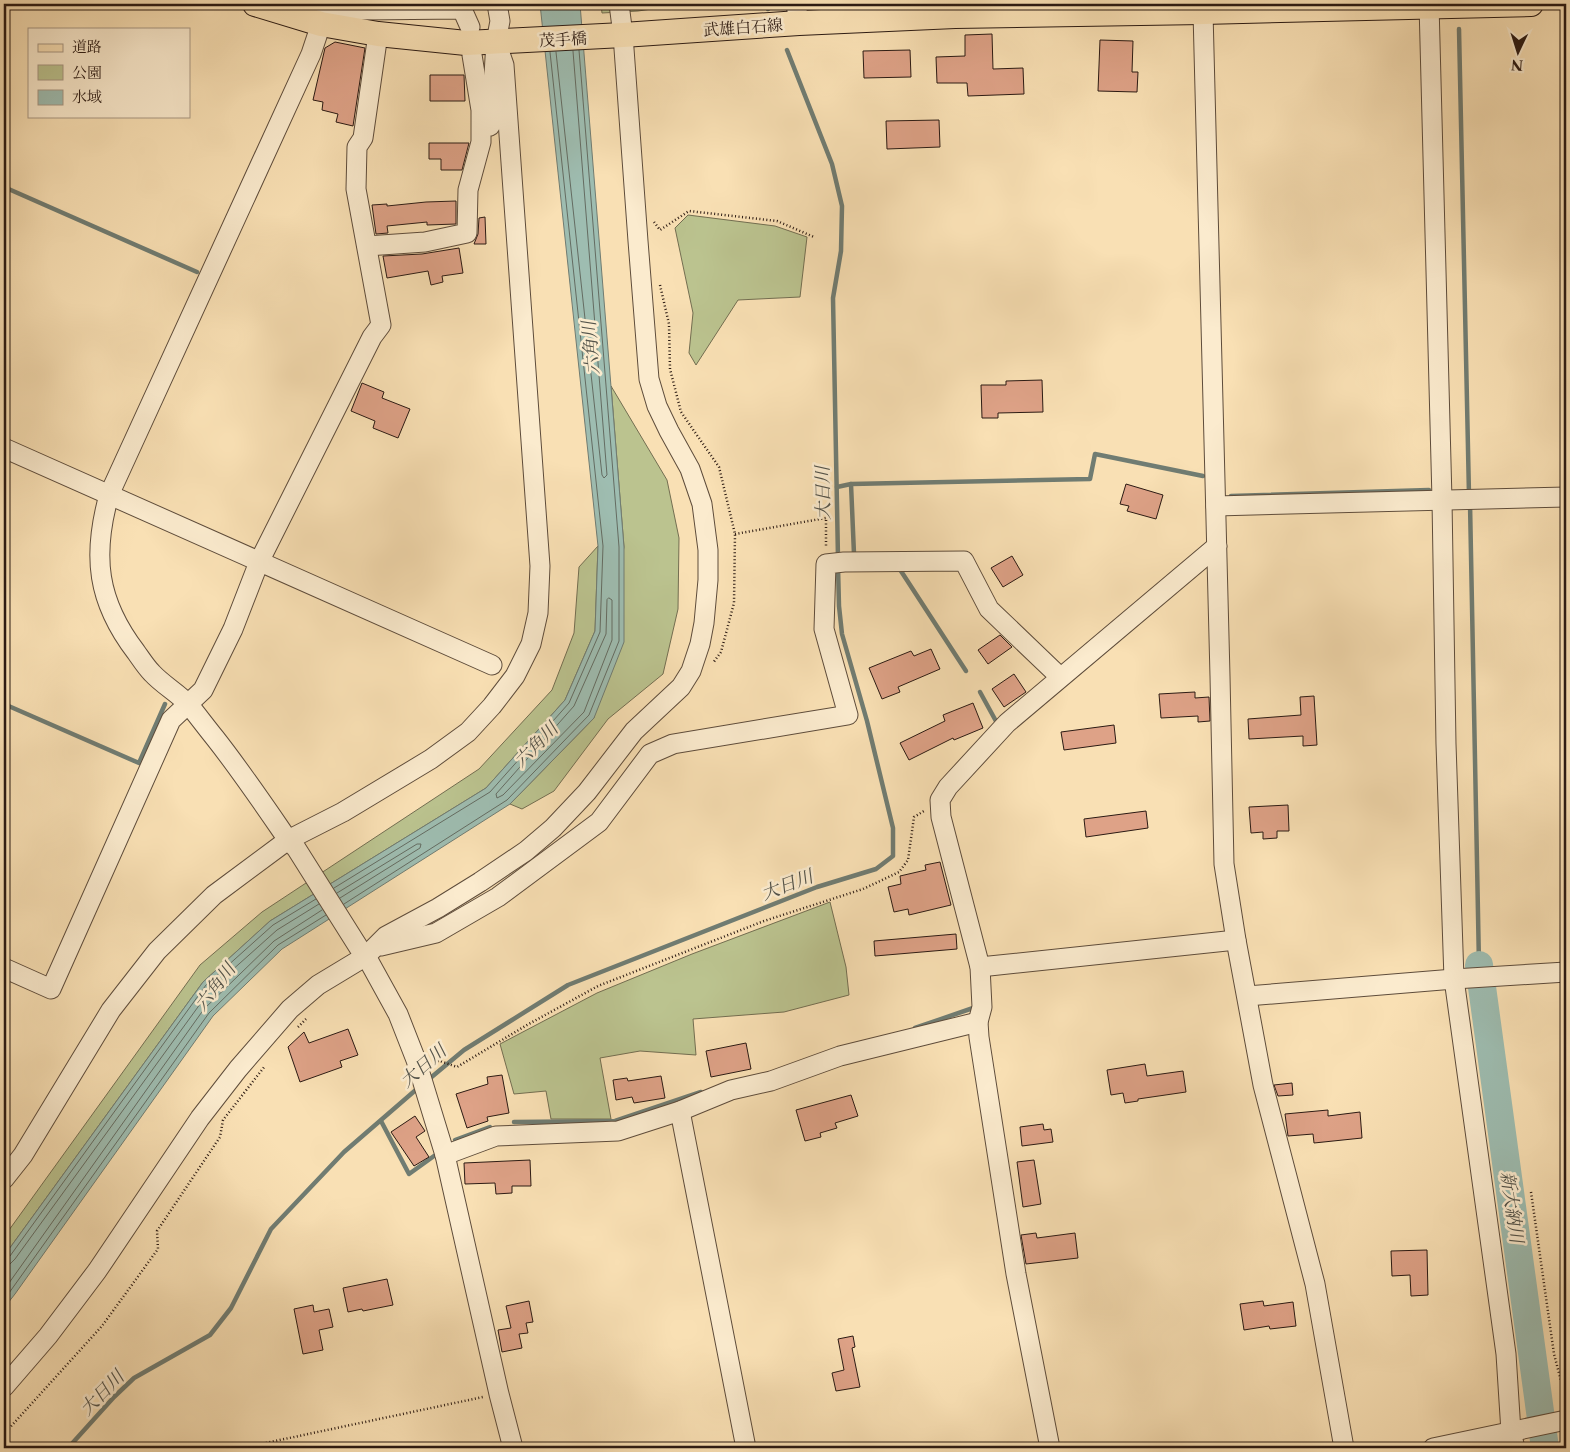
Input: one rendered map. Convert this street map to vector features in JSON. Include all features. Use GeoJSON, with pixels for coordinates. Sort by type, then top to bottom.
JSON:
{"type":"FeatureCollection","features":[{"type":"Feature","properties":{"kind":"main road"},"geometry":{"type":"LineString","coordinates":[[255,4],[323,11],[378,34],[466,43],[503,42]]}},
{"type":"Feature","properties":{"kind":"main road","name":"武雄白石線"},"geometry":{"type":"LineString","coordinates":[[619,35],[797,14],[955,16],[1531,4]]}},
{"type":"Feature","properties":{"kind":"main road","name":"茂手橋"},"geometry":{"type":"LineString","coordinates":[[503,42],[619,35]]}},
{"type":"Feature","properties":{"kind":"street"},"geometry":{"type":"LineString","coordinates":[[4,1179],[23,1155],[111,1010],[157,951],[214,895],[343,812],[431,759],[468,732],[492,706],[515,676],[531,644],[538,613],[540,566],[503,42],[497,4]]}},
{"type":"Feature","properties":{"kind":"street"},"geometry":{"type":"LineString","coordinates":[[4,1387],[48,1336],[98,1271],[200,1118],[274,1025],[318,985],[386,936],[438,908],[526,851],[553,828],[587,792],[634,731],[681,687],[691,671],[700,644],[704,623],[708,550],[702,504],[690,469],[657,406],[650,379],[619,35],[618,4]]}},
{"type":"Feature","properties":{"kind":"street"},"geometry":{"type":"LineString","coordinates":[[1429,5],[1450,500],[1446,744],[1462,978],[1517,1437]]}},
{"type":"Feature","properties":{"kind":"street"},"geometry":{"type":"LineString","coordinates":[[470,27],[462,9],[323,11],[311,54],[110,495],[102,519],[100,568],[104,592],[113,617],[126,640],[152,673],[188,704],[247,779],[367,950],[398,1014],[421,1076],[445,1155],[513,1448]]}},
{"type":"Feature","properties":{"kind":"street"},"geometry":{"type":"LineString","coordinates":[[1203,12],[1224,864],[1263,1085],[1315,1284],[1344,1448]]}},
{"type":"Feature","properties":{"kind":"street"},"geometry":{"type":"LineString","coordinates":[[4,968],[50,989],[171,720],[202,690],[233,629],[259,562],[372,338],[381,325],[356,189],[357,147],[363,138],[378,34]]}},
{"type":"Feature","properties":{"kind":"street"},"geometry":{"type":"LineString","coordinates":[[366,246],[426,242],[467,233],[468,190],[481,142],[491,124],[503,42]]}},
{"type":"Feature","properties":{"kind":"street"},"geometry":{"type":"LineString","coordinates":[[472,55],[481,110],[481,142]]}},
{"type":"Feature","properties":{"kind":"street"},"geometry":{"type":"LineString","coordinates":[[4,448],[492,666]]}},
{"type":"Feature","properties":{"kind":"street"},"geometry":{"type":"LineString","coordinates":[[1216,506],[1566,497]]}},
{"type":"Feature","properties":{"kind":"street"},"geometry":{"type":"LineString","coordinates":[[1050,1448],[1016,1274],[978,1022],[982,1007],[980,967],[941,817],[940,800],[948,787],[1007,723],[1217,546]]}},
{"type":"Feature","properties":{"kind":"street"},"geometry":{"type":"LineString","coordinates":[[367,950],[436,933],[498,897],[598,822],[650,754],[673,744],[848,715],[824,629],[834,563],[964,560],[989,609],[1060,677]]}},
{"type":"Feature","properties":{"kind":"street"},"geometry":{"type":"LineString","coordinates":[[980,967],[1236,940]]}},
{"type":"Feature","properties":{"kind":"street"},"geometry":{"type":"LineString","coordinates":[[1247,996],[1462,978],[1566,972]]}},
{"type":"Feature","properties":{"kind":"street"},"geometry":{"type":"LineString","coordinates":[[445,1155],[496,1136],[618,1131],[680,1111],[731,1090],[771,1081],[840,1056],[978,1022]]}},
{"type":"Feature","properties":{"kind":"street"},"geometry":{"type":"LineString","coordinates":[[680,1111],[746,1448]]}},
{"type":"Feature","properties":{"kind":"street"},"geometry":{"type":"LineString","coordinates":[[1433,1448],[1517,1437],[1561,1421]]}},
{"type":"Feature","properties":{"kind":"path"},"geometry":{"type":"LineString","coordinates":[[654,214],[654,224],[660,230],[689,211],[777,221],[814,237]]}},
{"type":"Feature","properties":{"kind":"path"},"geometry":{"type":"LineString","coordinates":[[735,534],[826,518],[834,563]]}},
{"type":"Feature","properties":{"kind":"path"},"geometry":{"type":"LineString","coordinates":[[440,1061],[457,1067],[527,1025],[598,986],[764,921],[862,889],[899,872],[908,860],[914,817],[940,800]]}},
{"type":"Feature","properties":{"kind":"path"},"geometry":{"type":"LineString","coordinates":[[298,1027],[312,1013]]}},
{"type":"Feature","properties":{"kind":"path"},"geometry":{"type":"LineString","coordinates":[[4,1434],[102,1326],[158,1249],[157,1231],[220,1137],[223,1120],[266,1064]]}},
{"type":"Feature","properties":{"kind":"path"},"geometry":{"type":"LineString","coordinates":[[1531,1192],[1554,1354],[1566,1400]]}},
{"type":"Feature","properties":{"kind":"path"},"geometry":{"type":"LineString","coordinates":[[242,1448],[499,1394]]}},
{"type":"Feature","properties":{"kind":"green space"},"geometry":{"type":"Polygon","coordinates":[[[601,4],[685,4],[638,11],[602,13],[601,4]]]}},
{"type":"Feature","properties":{"kind":"green space"},"geometry":{"type":"Polygon","coordinates":[[[688,215],[775,226],[807,237],[800,297],[738,300],[696,365],[689,353],[693,313],[675,228],[688,215]]]}},
{"type":"Feature","properties":{"kind":"green space"},"geometry":{"type":"Polygon","coordinates":[[[611,386],[667,480],[679,538],[678,609],[663,674],[608,719],[554,791],[522,809],[510,804],[594,718],[624,547],[611,386]]]}},
{"type":"Feature","properties":{"kind":"green space"},"geometry":{"type":"Polygon","coordinates":[[[598,546],[595,631],[565,700],[486,788],[270,921],[203,982],[4,1256],[4,1237],[200,965],[262,912],[479,769],[552,690],[574,633],[579,567],[598,546]]]}},
{"type":"Feature","properties":{"kind":"green space"},"geometry":{"type":"Polygon","coordinates":[[[830,902],[846,967],[849,995],[784,1012],[693,1019],[696,1055],[640,1051],[600,1058],[611,1119],[551,1119],[546,1091],[514,1094],[500,1044],[597,993],[692,954],[830,902]]]}},
{"type":"Feature","properties":{"kind":"water","name":"六角川"},"geometry":{"type":"Polygon","coordinates":[[[540,4],[580,4],[624,547],[624,642],[594,718],[510,804],[282,949],[213,1016],[4,1308],[4,1256],[203,982],[270,921],[486,788],[565,700],[595,631],[598,546],[540,4]]]}},
{"type":"Feature","properties":{"kind":"building"},"geometry":{"type":"Polygon","coordinates":[[[992,34],[993,69],[1023,68],[1024,94],[968,96],[967,83],[937,83],[936,57],[965,56],[965,35],[992,34]]]}},
{"type":"Feature","properties":{"kind":"building"},"geometry":{"type":"Polygon","coordinates":[[[1100,40],[1133,41],[1132,72],[1138,72],[1137,92],[1098,91],[1100,40]]]}},
{"type":"Feature","properties":{"kind":"building"},"geometry":{"type":"Polygon","coordinates":[[[335,42],[365,48],[353,126],[336,122],[338,114],[322,110],[323,102],[313,100],[325,48],[335,42]]]}},
{"type":"Feature","properties":{"kind":"building"},"geometry":{"type":"Polygon","coordinates":[[[910,50],[911,77],[864,78],[863,51],[910,50]]]}},
{"type":"Feature","properties":{"kind":"building"},"geometry":{"type":"Polygon","coordinates":[[[430,75],[464,75],[465,101],[430,101],[430,75]]]}},
{"type":"Feature","properties":{"kind":"building"},"geometry":{"type":"Polygon","coordinates":[[[939,120],[940,147],[887,149],[886,121],[939,120]]]}},
{"type":"Feature","properties":{"kind":"building"},"geometry":{"type":"Polygon","coordinates":[[[429,143],[469,143],[462,170],[441,170],[441,159],[429,159],[429,143]]]}},
{"type":"Feature","properties":{"kind":"building"},"geometry":{"type":"Polygon","coordinates":[[[456,201],[456,224],[427,225],[427,222],[387,226],[388,233],[376,234],[372,205],[387,204],[387,206],[456,201]]]}},
{"type":"Feature","properties":{"kind":"building"},"geometry":{"type":"Polygon","coordinates":[[[485,217],[486,244],[474,244],[478,234],[479,218],[485,217]]]}},
{"type":"Feature","properties":{"kind":"building"},"geometry":{"type":"Polygon","coordinates":[[[459,248],[463,273],[442,276],[443,282],[431,285],[428,271],[387,278],[383,256],[422,254],[459,248]]]}},
{"type":"Feature","properties":{"kind":"building"},"geometry":{"type":"Polygon","coordinates":[[[1042,380],[1043,412],[998,413],[998,418],[982,418],[981,385],[1006,385],[1006,381],[1042,380]]]}},
{"type":"Feature","properties":{"kind":"building"},"geometry":{"type":"Polygon","coordinates":[[[362,383],[384,392],[382,398],[410,409],[398,438],[373,428],[375,421],[351,411],[362,383]]]}},
{"type":"Feature","properties":{"kind":"building"},"geometry":{"type":"Polygon","coordinates":[[[1126,484],[1163,495],[1156,519],[1127,511],[1129,506],[1120,504],[1126,484]]]}},
{"type":"Feature","properties":{"kind":"building"},"geometry":{"type":"Polygon","coordinates":[[[1012,556],[1023,575],[1003,587],[991,568],[1012,556]]]}},
{"type":"Feature","properties":{"kind":"building"},"geometry":{"type":"Polygon","coordinates":[[[1000,635],[1012,647],[988,664],[978,650],[1000,635]]]}},
{"type":"Feature","properties":{"kind":"building"},"geometry":{"type":"Polygon","coordinates":[[[931,649],[940,669],[898,687],[900,692],[882,699],[869,668],[911,651],[914,656],[931,649]]]}},
{"type":"Feature","properties":{"kind":"building"},"geometry":{"type":"Polygon","coordinates":[[[1014,674],[1026,692],[1004,707],[992,689],[1014,674]]]}},
{"type":"Feature","properties":{"kind":"building"},"geometry":{"type":"Polygon","coordinates":[[[1195,692],[1195,698],[1209,697],[1210,721],[1198,722],[1198,716],[1161,718],[1159,694],[1195,692]]]}},
{"type":"Feature","properties":{"kind":"building"},"geometry":{"type":"Polygon","coordinates":[[[1314,696],[1317,745],[1303,746],[1303,736],[1249,739],[1248,719],[1301,715],[1300,697],[1314,696]]]}},
{"type":"Feature","properties":{"kind":"building"},"geometry":{"type":"Polygon","coordinates":[[[973,703],[983,728],[954,740],[953,738],[909,760],[900,743],[945,721],[943,715],[973,703]]]}},
{"type":"Feature","properties":{"kind":"building"},"geometry":{"type":"Polygon","coordinates":[[[1114,725],[1116,743],[1064,750],[1061,732],[1114,725]]]}},
{"type":"Feature","properties":{"kind":"building"},"geometry":{"type":"Polygon","coordinates":[[[1288,805],[1289,831],[1277,831],[1277,838],[1263,839],[1263,832],[1251,833],[1249,807],[1288,805]]]}},
{"type":"Feature","properties":{"kind":"building"},"geometry":{"type":"Polygon","coordinates":[[[1146,811],[1148,828],[1086,837],[1084,819],[1146,811]]]}},
{"type":"Feature","properties":{"kind":"building"},"geometry":{"type":"Polygon","coordinates":[[[940,862],[951,905],[909,915],[908,909],[894,912],[888,887],[901,884],[900,876],[926,870],[925,865],[940,862]]]}},
{"type":"Feature","properties":{"kind":"building"},"geometry":{"type":"Polygon","coordinates":[[[956,934],[957,949],[875,956],[874,941],[956,934]]]}},
{"type":"Feature","properties":{"kind":"building"},"geometry":{"type":"Polygon","coordinates":[[[348,1029],[358,1055],[340,1061],[342,1067],[300,1082],[288,1047],[304,1032],[309,1043],[348,1029]]]}},
{"type":"Feature","properties":{"kind":"building"},"geometry":{"type":"Polygon","coordinates":[[[746,1043],[751,1069],[711,1077],[706,1051],[746,1043]]]}},
{"type":"Feature","properties":{"kind":"building"},"geometry":{"type":"Polygon","coordinates":[[[1145,1064],[1147,1076],[1183,1071],[1186,1092],[1138,1099],[1138,1101],[1125,1103],[1123,1093],[1111,1095],[1107,1070],[1145,1064]]]}},
{"type":"Feature","properties":{"kind":"building"},"geometry":{"type":"Polygon","coordinates":[[[502,1075],[509,1113],[487,1117],[488,1121],[467,1128],[456,1094],[488,1084],[487,1077],[502,1075]]]}},
{"type":"Feature","properties":{"kind":"building"},"geometry":{"type":"Polygon","coordinates":[[[661,1076],[665,1098],[634,1103],[632,1097],[616,1100],[613,1080],[627,1078],[628,1081],[661,1076]]]}},
{"type":"Feature","properties":{"kind":"building"},"geometry":{"type":"Polygon","coordinates":[[[1292,1083],[1293,1095],[1278,1096],[1274,1085],[1292,1083]]]}},
{"type":"Feature","properties":{"kind":"building"},"geometry":{"type":"Polygon","coordinates":[[[851,1095],[858,1116],[835,1123],[837,1128],[820,1133],[821,1137],[805,1141],[796,1110],[851,1095]]]}},
{"type":"Feature","properties":{"kind":"building"},"geometry":{"type":"Polygon","coordinates":[[[1328,1110],[1328,1116],[1360,1112],[1362,1138],[1314,1143],[1313,1134],[1288,1136],[1285,1114],[1328,1110]]]}},
{"type":"Feature","properties":{"kind":"building"},"geometry":{"type":"Polygon","coordinates":[[[415,1116],[425,1131],[416,1137],[429,1157],[414,1166],[391,1132],[415,1116]]]}},
{"type":"Feature","properties":{"kind":"building"},"geometry":{"type":"Polygon","coordinates":[[[1043,1124],[1044,1130],[1051,1129],[1053,1142],[1022,1146],[1020,1127],[1043,1124]]]}},
{"type":"Feature","properties":{"kind":"building"},"geometry":{"type":"Polygon","coordinates":[[[530,1160],[531,1186],[512,1186],[512,1193],[496,1194],[495,1183],[465,1184],[464,1163],[530,1160]]]}},
{"type":"Feature","properties":{"kind":"building"},"geometry":{"type":"Polygon","coordinates":[[[1034,1160],[1041,1204],[1023,1207],[1017,1162],[1034,1160]]]}},
{"type":"Feature","properties":{"kind":"building"},"geometry":{"type":"Polygon","coordinates":[[[1036,1233],[1037,1238],[1075,1233],[1078,1258],[1026,1264],[1021,1235],[1036,1233]]]}},
{"type":"Feature","properties":{"kind":"building"},"geometry":{"type":"Polygon","coordinates":[[[1427,1250],[1428,1295],[1411,1296],[1410,1275],[1392,1276],[1391,1251],[1427,1250]]]}},
{"type":"Feature","properties":{"kind":"building"},"geometry":{"type":"Polygon","coordinates":[[[387,1279],[393,1305],[348,1312],[343,1288],[387,1279]]]}},
{"type":"Feature","properties":{"kind":"building"},"geometry":{"type":"Polygon","coordinates":[[[529,1301],[533,1322],[526,1323],[528,1333],[519,1334],[522,1348],[502,1352],[498,1330],[511,1328],[506,1306],[529,1301]]]}},
{"type":"Feature","properties":{"kind":"building"},"geometry":{"type":"Polygon","coordinates":[[[1263,1301],[1264,1306],[1293,1302],[1296,1326],[1270,1329],[1269,1326],[1244,1330],[1240,1304],[1263,1301]]]}},
{"type":"Feature","properties":{"kind":"building"},"geometry":{"type":"Polygon","coordinates":[[[313,1305],[314,1312],[329,1309],[333,1327],[319,1330],[323,1350],[303,1354],[294,1309],[313,1305]]]}},
{"type":"Feature","properties":{"kind":"building"},"geometry":{"type":"Polygon","coordinates":[[[853,1336],[855,1347],[852,1348],[860,1387],[836,1391],[832,1373],[844,1370],[838,1339],[853,1336]]]}},
{"type":"Feature","properties":{"kind":"waterway","name":"大日川"},"geometry":{"type":"LineString","coordinates":[[765,4],[768,9]]}},
{"type":"Feature","properties":{"kind":"waterway"},"geometry":{"type":"LineString","coordinates":[[1459,29],[1469,495]]}},
{"type":"Feature","properties":{"kind":"waterway","name":"大日川"},"geometry":{"type":"LineString","coordinates":[[787,50],[832,164],[842,206],[841,251],[833,298],[838,558]]}},
{"type":"Feature","properties":{"kind":"waterway"},"geometry":{"type":"LineString","coordinates":[[4,187],[197,272]]}},
{"type":"Feature","properties":{"kind":"waterway"},"geometry":{"type":"LineString","coordinates":[[837,487],[851,484],[1090,479],[1095,454],[1203,476]]}},
{"type":"Feature","properties":{"kind":"waterway"},"geometry":{"type":"LineString","coordinates":[[851,484],[854,554]]}},
{"type":"Feature","properties":{"kind":"waterway"},"geometry":{"type":"LineString","coordinates":[[1231,496],[1429,490]]}},
{"type":"Feature","properties":{"kind":"waterway"},"geometry":{"type":"LineString","coordinates":[[1470,503],[1479,965]]}},
{"type":"Feature","properties":{"kind":"waterway","name":"大日川"},"geometry":{"type":"LineString","coordinates":[[428,1080],[464,1050],[568,985],[817,887],[876,869],[893,856],[893,828],[867,721],[842,634],[838,566]]}},
{"type":"Feature","properties":{"kind":"waterway"},"geometry":{"type":"LineString","coordinates":[[899,568],[966,671]]}},
{"type":"Feature","properties":{"kind":"waterway"},"geometry":{"type":"LineString","coordinates":[[980,692],[997,723],[995,725]]}},
{"type":"Feature","properties":{"kind":"waterway"},"geometry":{"type":"LineString","coordinates":[[4,704],[139,763],[165,704]]}},
{"type":"Feature","properties":{"kind":"waterway","name":"新大納川"},"geometry":{"type":"LineString","coordinates":[[1479,965],[1545,1448]]}},
{"type":"Feature","properties":{"kind":"waterway"},"geometry":{"type":"LineString","coordinates":[[915,1028],[976,1007]]}},
{"type":"Feature","properties":{"kind":"waterway","name":"大日川"},"geometry":{"type":"LineString","coordinates":[[68,1448],[114,1397],[134,1378],[210,1335],[231,1308],[271,1229],[344,1152],[418,1088]]}},
{"type":"Feature","properties":{"kind":"waterway"},"geometry":{"type":"LineString","coordinates":[[514,1122],[615,1121],[701,1092]]}},
{"type":"Feature","properties":{"kind":"waterway"},"geometry":{"type":"LineString","coordinates":[[381,1121],[409,1174],[434,1156]]}},
{"type":"Feature","properties":{"kind":"waterway"},"geometry":{"type":"LineString","coordinates":[[455,1140],[490,1127]]}}]}
